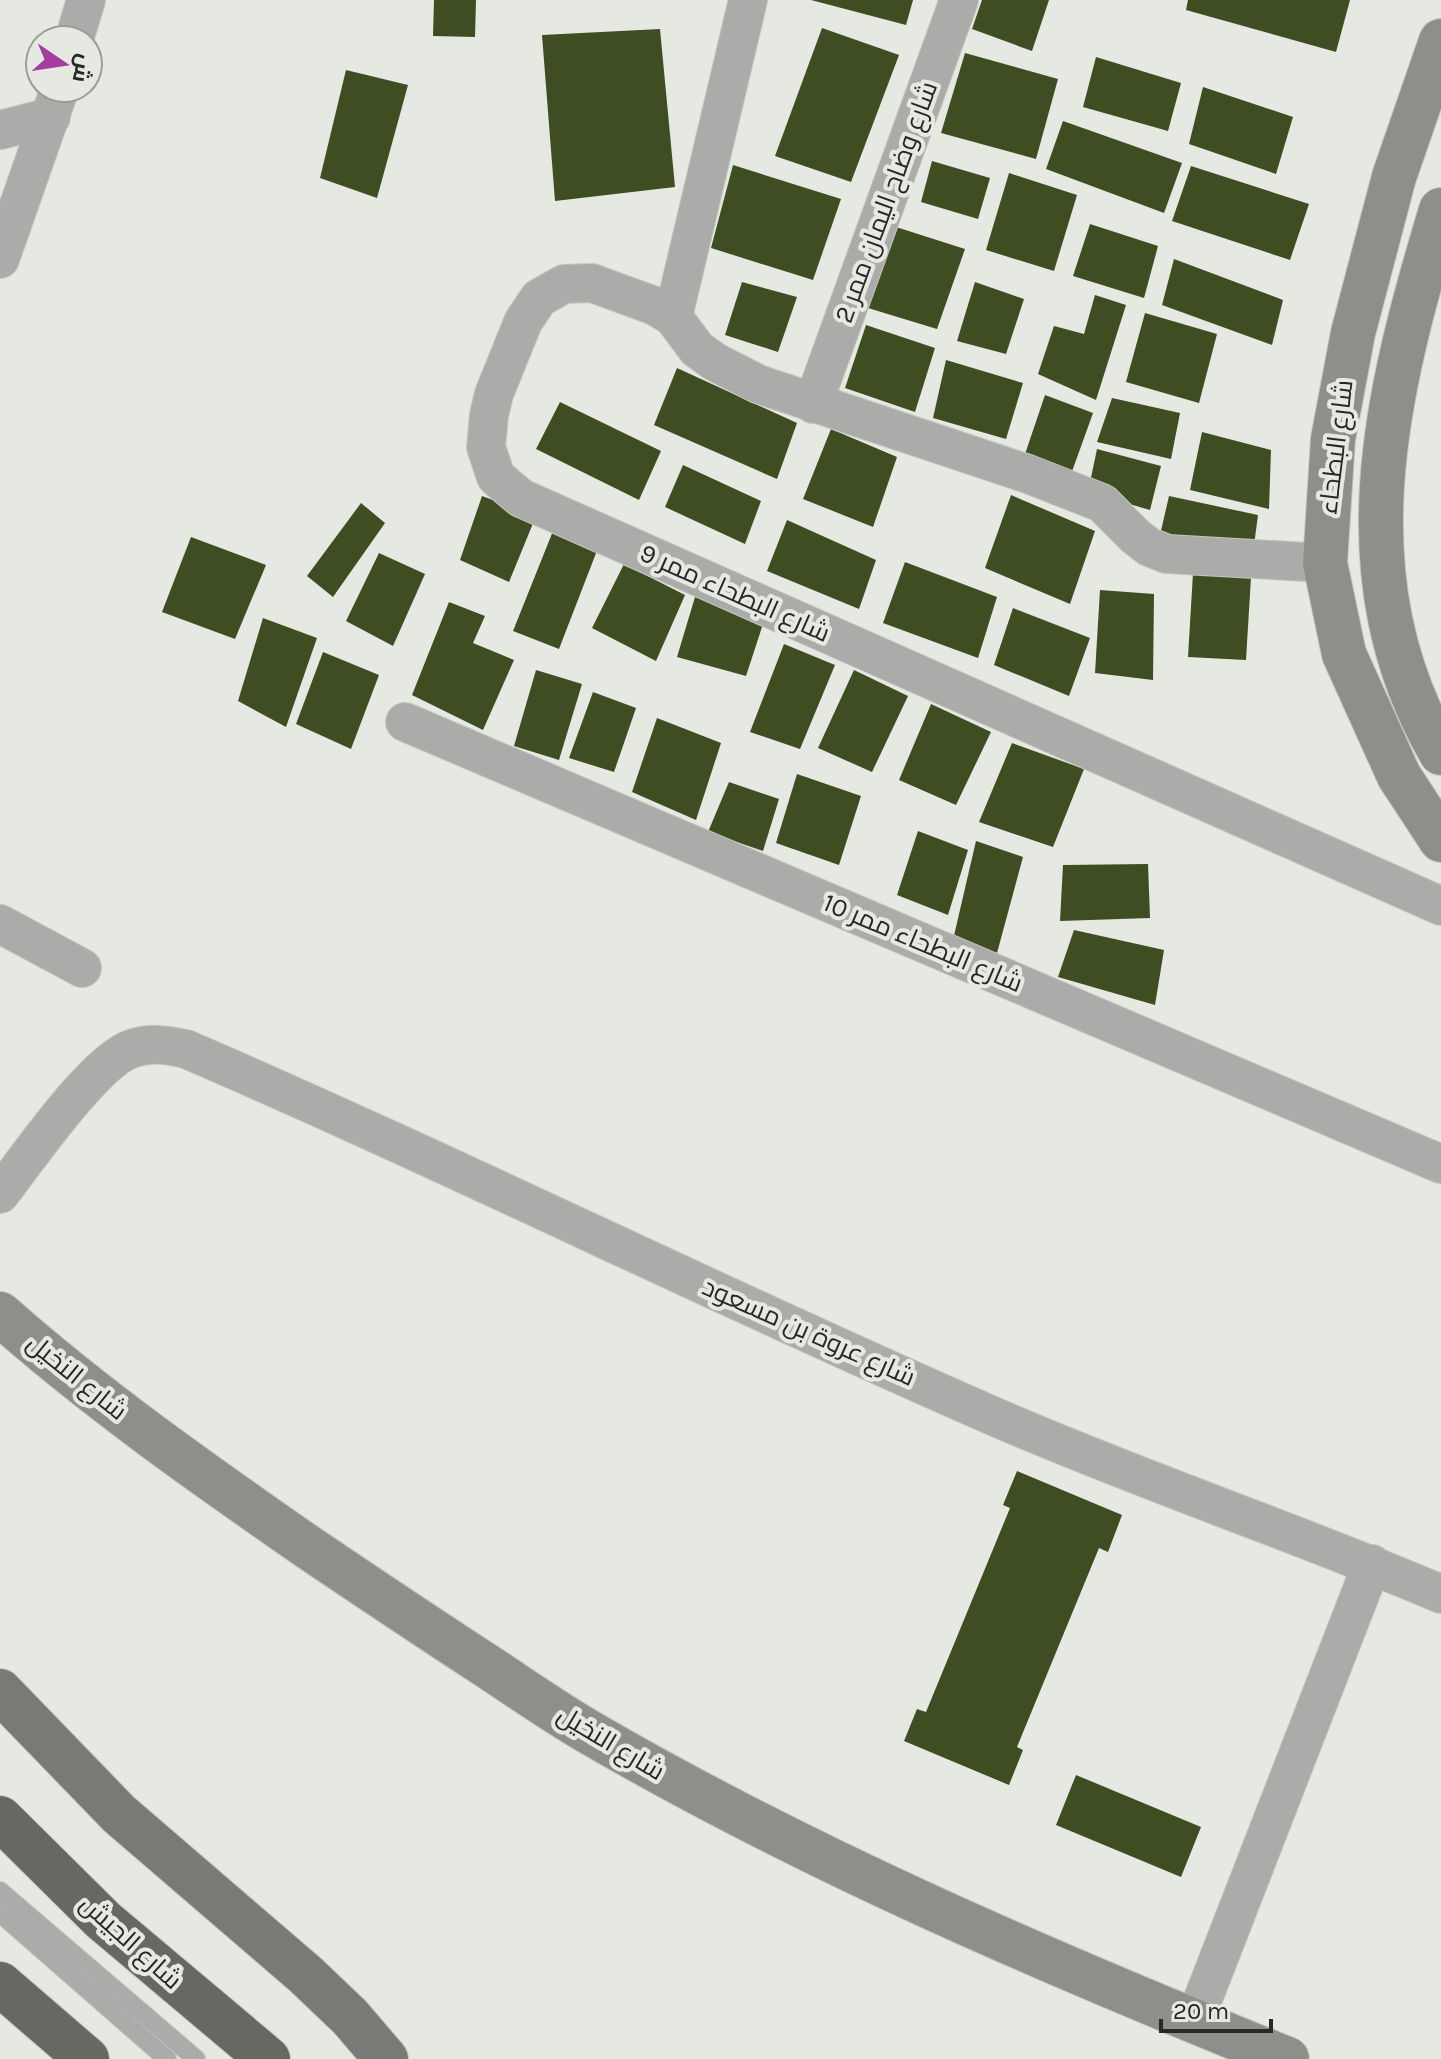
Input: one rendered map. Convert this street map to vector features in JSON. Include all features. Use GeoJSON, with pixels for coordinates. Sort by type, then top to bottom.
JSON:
{"type":"FeatureCollection","features":[{"type":"Feature","properties":{"kind":"highway","name":"شارع الجيش"},"geometry":{"type":"LineString","coordinates":[[0,1818],[103,1920],[268,2059]]}},
{"type":"Feature","properties":{"kind":"highway"},"geometry":{"type":"LineString","coordinates":[[0,1984],[87,2059]]}},
{"type":"Feature","properties":{"kind":"main road"},"geometry":{"type":"LineString","coordinates":[[0,1691],[119,1814],[306,1975],[350,2017],[386,2059]]}},
{"type":"Feature","properties":{"kind":"street"},"geometry":{"type":"LineString","coordinates":[[79,24],[86,0]]}},
{"type":"Feature","properties":{"kind":"street"},"geometry":{"type":"LineString","coordinates":[[673,317],[748,0]]}},
{"type":"Feature","properties":{"kind":"street","name":"شارع وضاح اليمان ممر 2"},"geometry":{"type":"LineString","coordinates":[[813,404],[959,0]]}},
{"type":"Feature","properties":{"kind":"street","name":"شارع البطحاء"},"geometry":{"type":"LineString","coordinates":[[1441,41],[1428,115],[1394,177],[1353,333],[1333,439],[1325,563],[1344,654],[1399,776],[1441,840]]}},
{"type":"Feature","properties":{"kind":"street"},"geometry":{"type":"LineString","coordinates":[[0,130],[52,104]]}},
{"type":"Feature","properties":{"kind":"street"},"geometry":{"type":"LineString","coordinates":[[0,259],[55,104]]}},
{"type":"Feature","properties":{"kind":"street","name":"شارع البطحاء"},"geometry":{"type":"LineString","coordinates":[[1441,210],[1403,343],[1390,406],[1382,483],[1381,547],[1387,609],[1402,669],[1426,727],[1441,753]]}},
{"type":"Feature","properties":{"kind":"street","name":"شارع البطحاء ممر 9"},"geometry":{"type":"LineString","coordinates":[[1325,563],[1167,554],[1149,547],[1102,503],[1028,474],[758,384],[697,349],[673,317],[639,299],[592,283],[564,284],[539,298],[523,322],[494,394],[489,415],[486,447],[496,477],[521,498],[1441,906]]}},
{"type":"Feature","properties":{"kind":"street","name":"شارع البطحاء ممر 10"},"geometry":{"type":"LineString","coordinates":[[405,722],[1441,1164]]}},
{"type":"Feature","properties":{"kind":"street"},"geometry":{"type":"LineString","coordinates":[[0,924],[82,968]]}},
{"type":"Feature","properties":{"kind":"street","name":"شارع عروة بن مسعود"},"geometry":{"type":"LineString","coordinates":[[0,1194],[91,1079],[128,1049],[155,1043],[186,1049],[370,1129],[645,1259],[1001,1420],[1372,1564],[1441,1594]]}},
{"type":"Feature","properties":{"kind":"street","name":"شارع النخيل"},"geometry":{"type":"LineString","coordinates":[[0,1314],[64,1371],[205,1476],[590,1733],[723,1807],[849,1871],[1194,2022],[1287,2059]]}},
{"type":"Feature","properties":{"kind":"street"},"geometry":{"type":"LineString","coordinates":[[1194,2022],[1372,1564]]}},
{"type":"Feature","properties":{"kind":"lane"},"geometry":{"type":"LineString","coordinates":[[0,1891],[196,2059]]}},
{"type":"Feature","properties":{"kind":"lane"},"geometry":{"type":"LineString","coordinates":[[0,1913],[167,2059]]}},
{"type":"Feature","properties":{"kind":"building"},"geometry":{"type":"Polygon","coordinates":[[[434,0],[476,0],[475,37],[433,36],[434,0]]]}},
{"type":"Feature","properties":{"kind":"building"},"geometry":{"type":"Polygon","coordinates":[[[811,0],[913,0],[906,25],[811,0]]]}},
{"type":"Feature","properties":{"kind":"building"},"geometry":{"type":"Polygon","coordinates":[[[982,0],[1049,0],[1032,51],[972,29],[982,0]]]}},
{"type":"Feature","properties":{"kind":"building"},"geometry":{"type":"Polygon","coordinates":[[[1188,0],[1350,0],[1336,52],[1186,10],[1188,0]]]}},
{"type":"Feature","properties":{"kind":"building"},"geometry":{"type":"Polygon","coordinates":[[[822,28],[899,55],[851,182],[775,156],[822,28]]]}},
{"type":"Feature","properties":{"kind":"building"},"geometry":{"type":"Polygon","coordinates":[[[660,29],[675,187],[555,201],[542,35],[660,29]]]}},
{"type":"Feature","properties":{"kind":"building"},"geometry":{"type":"Polygon","coordinates":[[[965,53],[1058,79],[1036,159],[941,133],[965,53]]]}},
{"type":"Feature","properties":{"kind":"building"},"geometry":{"type":"Polygon","coordinates":[[[1096,57],[1181,83],[1168,131],[1083,107],[1096,57]]]}},
{"type":"Feature","properties":{"kind":"building"},"geometry":{"type":"Polygon","coordinates":[[[346,70],[408,85],[377,198],[320,178],[346,70]]]}},
{"type":"Feature","properties":{"kind":"building"},"geometry":{"type":"Polygon","coordinates":[[[1203,87],[1293,117],[1276,174],[1189,144],[1203,87]]]}},
{"type":"Feature","properties":{"kind":"building"},"geometry":{"type":"Polygon","coordinates":[[[1063,121],[1182,163],[1164,213],[1046,169],[1063,121]]]}},
{"type":"Feature","properties":{"kind":"building"},"geometry":{"type":"Polygon","coordinates":[[[932,161],[990,178],[978,219],[921,202],[932,161]]]}},
{"type":"Feature","properties":{"kind":"building"},"geometry":{"type":"Polygon","coordinates":[[[733,165],[841,199],[813,280],[711,248],[733,165]]]}},
{"type":"Feature","properties":{"kind":"building"},"geometry":{"type":"Polygon","coordinates":[[[1191,166],[1309,204],[1290,260],[1172,221],[1191,166]]]}},
{"type":"Feature","properties":{"kind":"building"},"geometry":{"type":"Polygon","coordinates":[[[1009,173],[1077,195],[1054,271],[986,250],[1009,173]]]}},
{"type":"Feature","properties":{"kind":"building"},"geometry":{"type":"Polygon","coordinates":[[[1090,224],[1158,246],[1144,298],[1073,276],[1090,224]]]}},
{"type":"Feature","properties":{"kind":"building"},"geometry":{"type":"Polygon","coordinates":[[[896,227],[965,249],[937,329],[868,308],[896,227]]]}},
{"type":"Feature","properties":{"kind":"building"},"geometry":{"type":"Polygon","coordinates":[[[1174,259],[1283,300],[1272,345],[1162,305],[1174,259]]]}},
{"type":"Feature","properties":{"kind":"building"},"geometry":{"type":"Polygon","coordinates":[[[742,282],[797,297],[778,352],[725,335],[742,282]]]}},
{"type":"Feature","properties":{"kind":"building"},"geometry":{"type":"Polygon","coordinates":[[[975,282],[1024,299],[1006,354],[957,341],[975,282]]]}},
{"type":"Feature","properties":{"kind":"building"},"geometry":{"type":"Polygon","coordinates":[[[1095,295],[1126,305],[1096,400],[1038,374],[1054,326],[1084,334],[1095,295]]]}},
{"type":"Feature","properties":{"kind":"building"},"geometry":{"type":"Polygon","coordinates":[[[1145,313],[1217,334],[1199,403],[1126,382],[1145,313]]]}},
{"type":"Feature","properties":{"kind":"building"},"geometry":{"type":"Polygon","coordinates":[[[866,325],[935,348],[915,412],[845,388],[866,325]]]}},
{"type":"Feature","properties":{"kind":"building"},"geometry":{"type":"Polygon","coordinates":[[[946,360],[1023,383],[1006,439],[933,418],[946,360]]]}},
{"type":"Feature","properties":{"kind":"building"},"geometry":{"type":"Polygon","coordinates":[[[677,368],[797,423],[777,479],[654,425],[677,368]]]}},
{"type":"Feature","properties":{"kind":"building"},"geometry":{"type":"Polygon","coordinates":[[[1045,395],[1093,413],[1070,477],[1023,460],[1045,395]]]}},
{"type":"Feature","properties":{"kind":"building"},"geometry":{"type":"Polygon","coordinates":[[[1112,398],[1180,413],[1171,459],[1097,442],[1112,398]]]}},
{"type":"Feature","properties":{"kind":"building"},"geometry":{"type":"Polygon","coordinates":[[[560,402],[661,451],[639,500],[536,449],[560,402]]]}},
{"type":"Feature","properties":{"kind":"building"},"geometry":{"type":"Polygon","coordinates":[[[831,429],[897,457],[873,527],[803,499],[831,429]]]}},
{"type":"Feature","properties":{"kind":"building"},"geometry":{"type":"Polygon","coordinates":[[[1202,432],[1271,450],[1269,509],[1190,490],[1202,432]]]}},
{"type":"Feature","properties":{"kind":"building"},"geometry":{"type":"Polygon","coordinates":[[[1097,449],[1161,466],[1150,510],[1088,492],[1097,449]]]}},
{"type":"Feature","properties":{"kind":"building"},"geometry":{"type":"Polygon","coordinates":[[[683,465],[761,501],[745,544],[665,507],[683,465]]]}},
{"type":"Feature","properties":{"kind":"building"},"geometry":{"type":"Polygon","coordinates":[[[1011,495],[1095,531],[1070,604],[985,568],[1011,495]]]}},
{"type":"Feature","properties":{"kind":"building"},"geometry":{"type":"Polygon","coordinates":[[[482,496],[536,516],[509,582],[460,560],[482,496]]]}},
{"type":"Feature","properties":{"kind":"building"},"geometry":{"type":"Polygon","coordinates":[[[1169,496],[1258,515],[1253,553],[1160,535],[1169,496]]]}},
{"type":"Feature","properties":{"kind":"building"},"geometry":{"type":"Polygon","coordinates":[[[361,503],[385,523],[333,597],[307,576],[361,503]]]}},
{"type":"Feature","properties":{"kind":"building"},"geometry":{"type":"Polygon","coordinates":[[[787,520],[876,560],[859,609],[767,571],[787,520]]]}},
{"type":"Feature","properties":{"kind":"building"},"geometry":{"type":"Polygon","coordinates":[[[553,531],[598,548],[559,649],[513,631],[553,531]]]}},
{"type":"Feature","properties":{"kind":"building"},"geometry":{"type":"Polygon","coordinates":[[[191,537],[266,565],[235,639],[162,612],[191,537]]]}},
{"type":"Feature","properties":{"kind":"building"},"geometry":{"type":"Polygon","coordinates":[[[379,553],[425,574],[393,646],[346,621],[379,553]]]}},
{"type":"Feature","properties":{"kind":"building"},"geometry":{"type":"Polygon","coordinates":[[[905,562],[997,597],[978,658],[883,623],[905,562]]]}},
{"type":"Feature","properties":{"kind":"building"},"geometry":{"type":"Polygon","coordinates":[[[624,564],[685,595],[656,661],[592,628],[624,564]]]}},
{"type":"Feature","properties":{"kind":"building"},"geometry":{"type":"Polygon","coordinates":[[[1193,573],[1251,577],[1246,660],[1188,657],[1193,573]]]}},
{"type":"Feature","properties":{"kind":"building"},"geometry":{"type":"Polygon","coordinates":[[[1100,590],[1154,594],[1153,680],[1095,673],[1100,590]]]}},
{"type":"Feature","properties":{"kind":"building"},"geometry":{"type":"Polygon","coordinates":[[[695,597],[765,618],[746,676],[677,657],[695,597]]]}},
{"type":"Feature","properties":{"kind":"building"},"geometry":{"type":"Polygon","coordinates":[[[449,602],[485,616],[473,643],[514,660],[483,730],[412,695],[449,602]]]}},
{"type":"Feature","properties":{"kind":"building"},"geometry":{"type":"Polygon","coordinates":[[[1013,608],[1090,638],[1069,696],[994,665],[1013,608]]]}},
{"type":"Feature","properties":{"kind":"building"},"geometry":{"type":"Polygon","coordinates":[[[263,618],[317,638],[286,727],[238,701],[263,618]]]}},
{"type":"Feature","properties":{"kind":"building"},"geometry":{"type":"Polygon","coordinates":[[[784,644],[835,665],[800,749],[750,732],[784,644]]]}},
{"type":"Feature","properties":{"kind":"building"},"geometry":{"type":"Polygon","coordinates":[[[323,652],[379,675],[351,749],[296,724],[323,652]]]}},
{"type":"Feature","properties":{"kind":"building"},"geometry":{"type":"Polygon","coordinates":[[[536,670],[582,684],[559,760],[514,746],[536,670]]]}},
{"type":"Feature","properties":{"kind":"building"},"geometry":{"type":"Polygon","coordinates":[[[854,670],[908,696],[872,772],[818,748],[854,670]]]}},
{"type":"Feature","properties":{"kind":"building"},"geometry":{"type":"Polygon","coordinates":[[[593,692],[636,708],[614,772],[569,758],[593,692]]]}},
{"type":"Feature","properties":{"kind":"building"},"geometry":{"type":"Polygon","coordinates":[[[931,704],[991,732],[956,805],[899,780],[931,704]]]}},
{"type":"Feature","properties":{"kind":"building"},"geometry":{"type":"Polygon","coordinates":[[[657,718],[721,743],[696,820],[632,792],[657,718]]]}},
{"type":"Feature","properties":{"kind":"building"},"geometry":{"type":"Polygon","coordinates":[[[1012,743],[1084,769],[1053,847],[979,822],[1012,743]]]}},
{"type":"Feature","properties":{"kind":"building"},"geometry":{"type":"Polygon","coordinates":[[[797,774],[861,796],[839,865],[776,843],[797,774]]]}},
{"type":"Feature","properties":{"kind":"building"},"geometry":{"type":"Polygon","coordinates":[[[729,782],[779,799],[763,851],[708,832],[729,782]]]}},
{"type":"Feature","properties":{"kind":"building"},"geometry":{"type":"Polygon","coordinates":[[[918,831],[968,850],[948,915],[897,895],[918,831]]]}},
{"type":"Feature","properties":{"kind":"building"},"geometry":{"type":"Polygon","coordinates":[[[976,841],[1023,857],[997,953],[953,940],[976,841]]]}},
{"type":"Feature","properties":{"kind":"building"},"geometry":{"type":"Polygon","coordinates":[[[1148,864],[1150,918],[1060,921],[1063,865],[1148,864]]]}},
{"type":"Feature","properties":{"kind":"building"},"geometry":{"type":"Polygon","coordinates":[[[1074,930],[1164,950],[1155,1005],[1058,977],[1074,930]]]}},
{"type":"Feature","properties":{"kind":"building"},"geometry":{"type":"Polygon","coordinates":[[[1017,1471],[1122,1515],[1108,1552],[1099,1548],[1017,1747],[1023,1750],[1009,1785],[904,1741],[917,1709],[926,1712],[1010,1508],[1003,1505],[1017,1471]]]}},
{"type":"Feature","properties":{"kind":"building"},"geometry":{"type":"Polygon","coordinates":[[[1076,1775],[1201,1827],[1181,1877],[1056,1825],[1076,1775]]]}}]}
